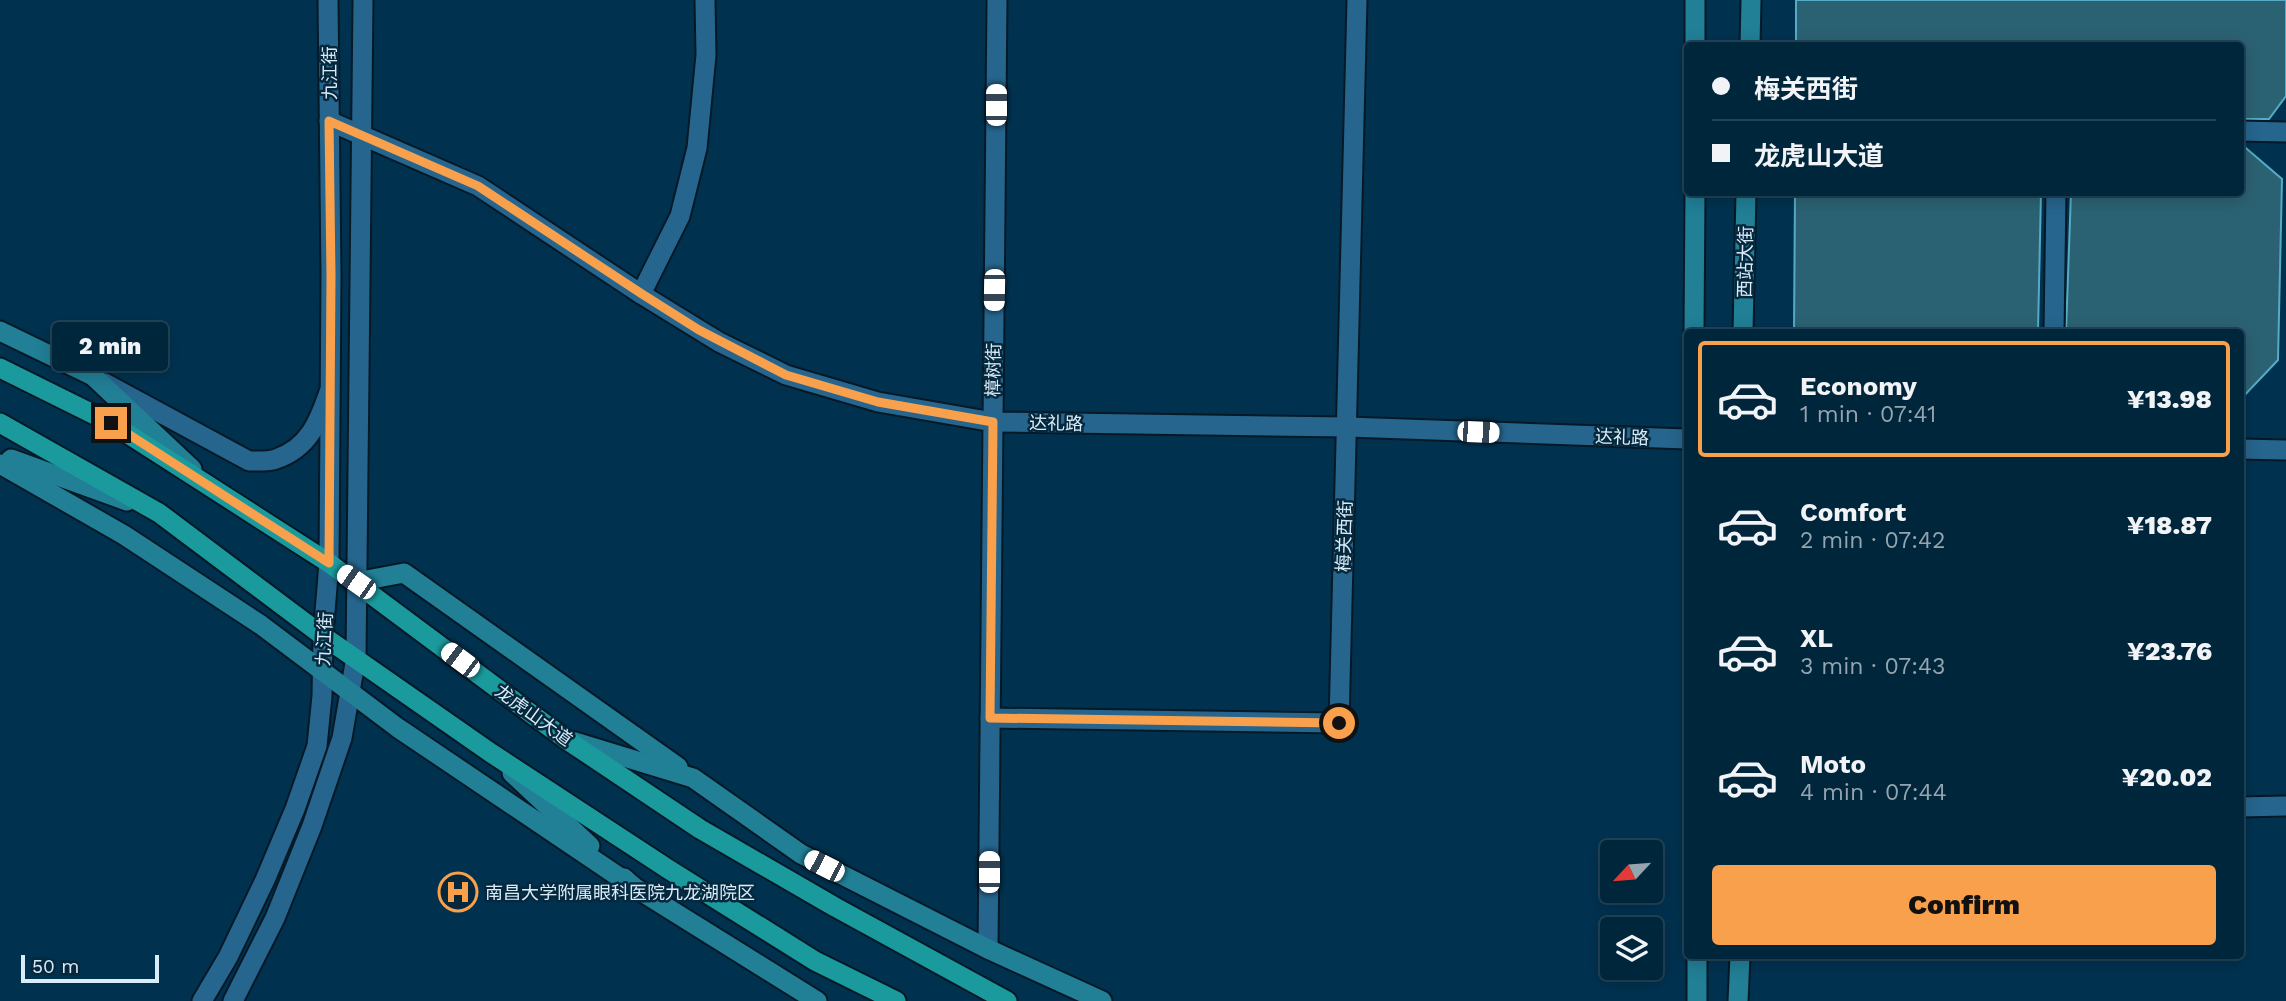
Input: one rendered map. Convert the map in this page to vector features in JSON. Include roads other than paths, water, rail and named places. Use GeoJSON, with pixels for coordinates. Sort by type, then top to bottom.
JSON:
{"type":"FeatureCollection","features":[{"type":"Feature","properties":{"kind":"main road"},"geometry":{"type":"LineString","coordinates":[[1695,0],[1695,42]]}},
{"type":"Feature","properties":{"kind":"main road"},"geometry":{"type":"LineString","coordinates":[[1750,42],[1752,0]]}},
{"type":"Feature","properties":{"kind":"main road"},"geometry":{"type":"LineString","coordinates":[[1695,196],[1695,329]]}},
{"type":"Feature","properties":{"kind":"main road","name":"西站大街"},"geometry":{"type":"LineString","coordinates":[[1743,329],[1746,196]]}},
{"type":"Feature","properties":{"kind":"main road"},"geometry":{"type":"LineString","coordinates":[[0,331],[93,376],[210,487]]}},
{"type":"Feature","properties":{"kind":"main road","name":"龙虎山大道"},"geometry":{"type":"LineString","coordinates":[[0,368],[111,423],[329,563],[564,738],[711,835],[858,920],[1007,1001]]}},
{"type":"Feature","properties":{"kind":"main road"},"geometry":{"type":"LineString","coordinates":[[0,423],[159,513],[323,636],[491,753],[668,869],[815,961],[896,1001]]}},
{"type":"Feature","properties":{"kind":"main road"},"geometry":{"type":"LineString","coordinates":[[0,456],[159,513]]}},
{"type":"Feature","properties":{"kind":"main road"},"geometry":{"type":"LineString","coordinates":[[0,464],[124,535],[261,625],[398,727],[634,887],[817,1001]]}},
{"type":"Feature","properties":{"kind":"main road"},"geometry":{"type":"LineString","coordinates":[[356,582],[404,573],[801,854],[988,949],[1102,1001]]}},
{"type":"Feature","properties":{"kind":"main road"},"geometry":{"type":"LineString","coordinates":[[564,738],[693,778]]}},
{"type":"Feature","properties":{"kind":"main road"},"geometry":{"type":"LineString","coordinates":[[491,753],[634,887]]}},
{"type":"Feature","properties":{"kind":"main road"},"geometry":{"type":"LineString","coordinates":[[1697,959],[1698,1001]]}},
{"type":"Feature","properties":{"kind":"main road"},"geometry":{"type":"LineString","coordinates":[[1738,1001],[1741,959]]}},
{"type":"Feature","properties":{"kind":"main road"},"geometry":{"type":"LineString","coordinates":[[1741,959],[1744,1001]]}},
{"type":"Feature","properties":{"kind":"street","name":"九江街"},"geometry":{"type":"LineString","coordinates":[[202,1001],[228,957],[265,880],[295,809],[317,746],[329,563],[331,387],[328,0]]}},
{"type":"Feature","properties":{"kind":"street","name":"九江街"},"geometry":{"type":"LineString","coordinates":[[233,1001],[275,918],[312,827],[342,738],[356,657],[363,0]]}},
{"type":"Feature","properties":{"kind":"street"},"geometry":{"type":"LineString","coordinates":[[642,294],[680,216],[697,148],[706,55],[705,0]]}},
{"type":"Feature","properties":{"kind":"street","name":"樟树街"},"geometry":{"type":"LineString","coordinates":[[988,949],[997,0]]}},
{"type":"Feature","properties":{"kind":"street","name":"梅关西街"},"geometry":{"type":"LineString","coordinates":[[990,718],[1339,723],[1357,0]]}},
{"type":"Feature","properties":{"kind":"street","name":"达礼路"},"geometry":{"type":"LineString","coordinates":[[329,121],[478,186],[719,342],[786,375],[878,402],[993,422],[1348,427],[1684,439]]}},
{"type":"Feature","properties":{"kind":"street"},"geometry":{"type":"LineString","coordinates":[[2244,131],[2286,132]]}},
{"type":"Feature","properties":{"kind":"street"},"geometry":{"type":"LineString","coordinates":[[2054,329],[2056,196]]}},
{"type":"Feature","properties":{"kind":"street"},"geometry":{"type":"LineString","coordinates":[[93,376],[248,461],[276,459],[297,447],[317,427],[331,387]]}},
{"type":"Feature","properties":{"kind":"street"},"geometry":{"type":"LineString","coordinates":[[2244,449],[2286,450]]}},
{"type":"Feature","properties":{"kind":"street"},"geometry":{"type":"LineString","coordinates":[[2244,807],[2286,806]]}},
{"type":"Feature","properties":{"kind":"place","name":"南昌大学附属眼科医院九龙湖院区"},"geometry":{"type":"Point","coordinates":[458,892]}}]}
